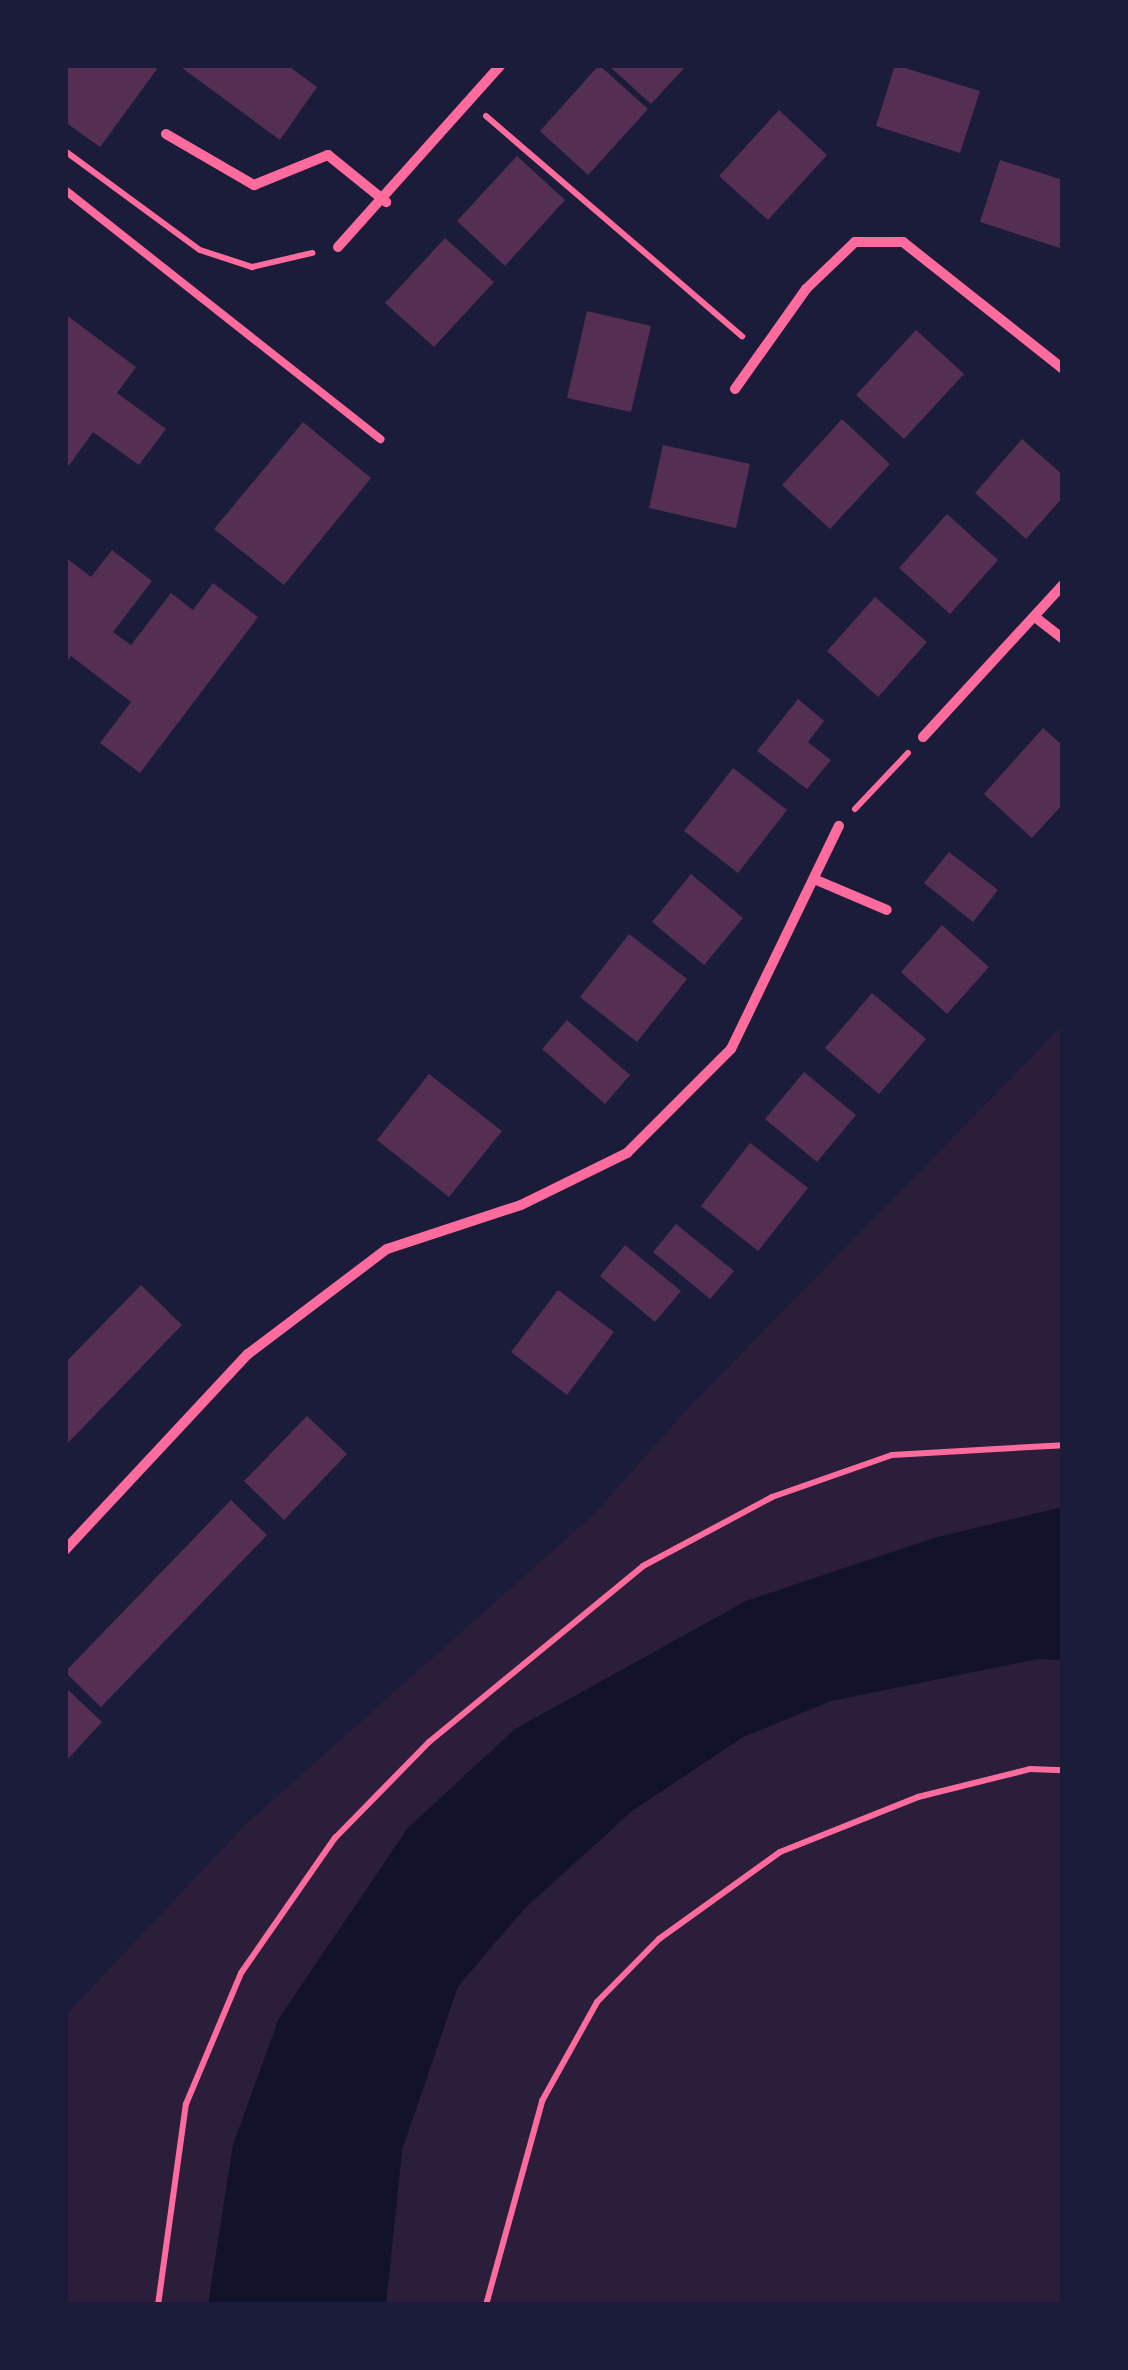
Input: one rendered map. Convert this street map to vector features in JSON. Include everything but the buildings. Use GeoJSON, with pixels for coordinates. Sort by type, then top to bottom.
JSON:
{"type":"FeatureCollection","features":[{"type":"Feature","properties":{"kind":"street"},"geometry":{"type":"LineString","coordinates":[[338,248],[386,202],[502,65]]}},
{"type":"Feature","properties":{"kind":"street"},"geometry":{"type":"LineString","coordinates":[[166,134],[254,184],[328,155],[386,202]]}},
{"type":"Feature","properties":{"kind":"street"},"geometry":{"type":"LineString","coordinates":[[735,388],[806,289],[855,242],[903,242],[1063,368]]}},
{"type":"Feature","properties":{"kind":"street"},"geometry":{"type":"LineString","coordinates":[[923,737],[1063,584]]}},
{"type":"Feature","properties":{"kind":"street"},"geometry":{"type":"LineString","coordinates":[[1035,617],[1063,639]]}},
{"type":"Feature","properties":{"kind":"street"},"geometry":{"type":"LineString","coordinates":[[65,1550],[248,1354],[388,1249],[521,1205],[626,1153],[731,1048],[839,826]]}},
{"type":"Feature","properties":{"kind":"street"},"geometry":{"type":"LineString","coordinates":[[814,878],[887,910]]}},
{"type":"Feature","properties":{"kind":"lane"},"geometry":{"type":"LineString","coordinates":[[65,190],[380,439]]}},
{"type":"Feature","properties":{"kind":"path"},"geometry":{"type":"LineString","coordinates":[[470,102],[763,354]]}},
{"type":"Feature","properties":{"kind":"path"},"geometry":{"type":"LineString","coordinates":[[65,150],[200,250],[252,267],[338,248]]}},
{"type":"Feature","properties":{"kind":"path"},"geometry":{"type":"LineString","coordinates":[[839,826],[923,737]]}},
{"type":"Feature","properties":{"kind":"path"},"geometry":{"type":"LineString","coordinates":[[158,2305],[186,2104],[241,1973],[336,1838],[429,1742],[643,1566],[772,1497],[892,1454],[1063,1445]]}},
{"type":"Feature","properties":{"kind":"path"},"geometry":{"type":"LineString","coordinates":[[486,2305],[542,2101],[597,2002],[659,1939],[780,1852],[918,1797],[1030,1769],[1063,1770]]}},
{"type":"Feature","properties":{"kind":"shaded area"},"geometry":{"type":"Polygon","coordinates":[[[1063,1025],[1063,1507],[934,1538],[515,1729],[408,1828],[279,2019],[233,2145],[208,2305],[65,2305],[65,2016],[245,1825],[594,1514],[691,1405],[1063,1025]]]}},
{"type":"Feature","properties":{"kind":"shaded area"},"geometry":{"type":"Polygon","coordinates":[[[1063,1507],[1063,1660],[1037,1659],[831,1701],[743,1737],[633,1810],[525,1908],[458,1986],[402,2150],[386,2305],[208,2305],[233,2145],[279,2018],[408,1828],[515,1729],[746,1601],[934,1538],[1063,1507]]]}},
{"type":"Feature","properties":{"kind":"shaded area"},"geometry":{"type":"Polygon","coordinates":[[[1037,1659],[1063,1660],[1063,2305],[386,2305],[402,2150],[458,1986],[525,1908],[633,1810],[743,1737],[831,1701],[1037,1659]]]}}]}
